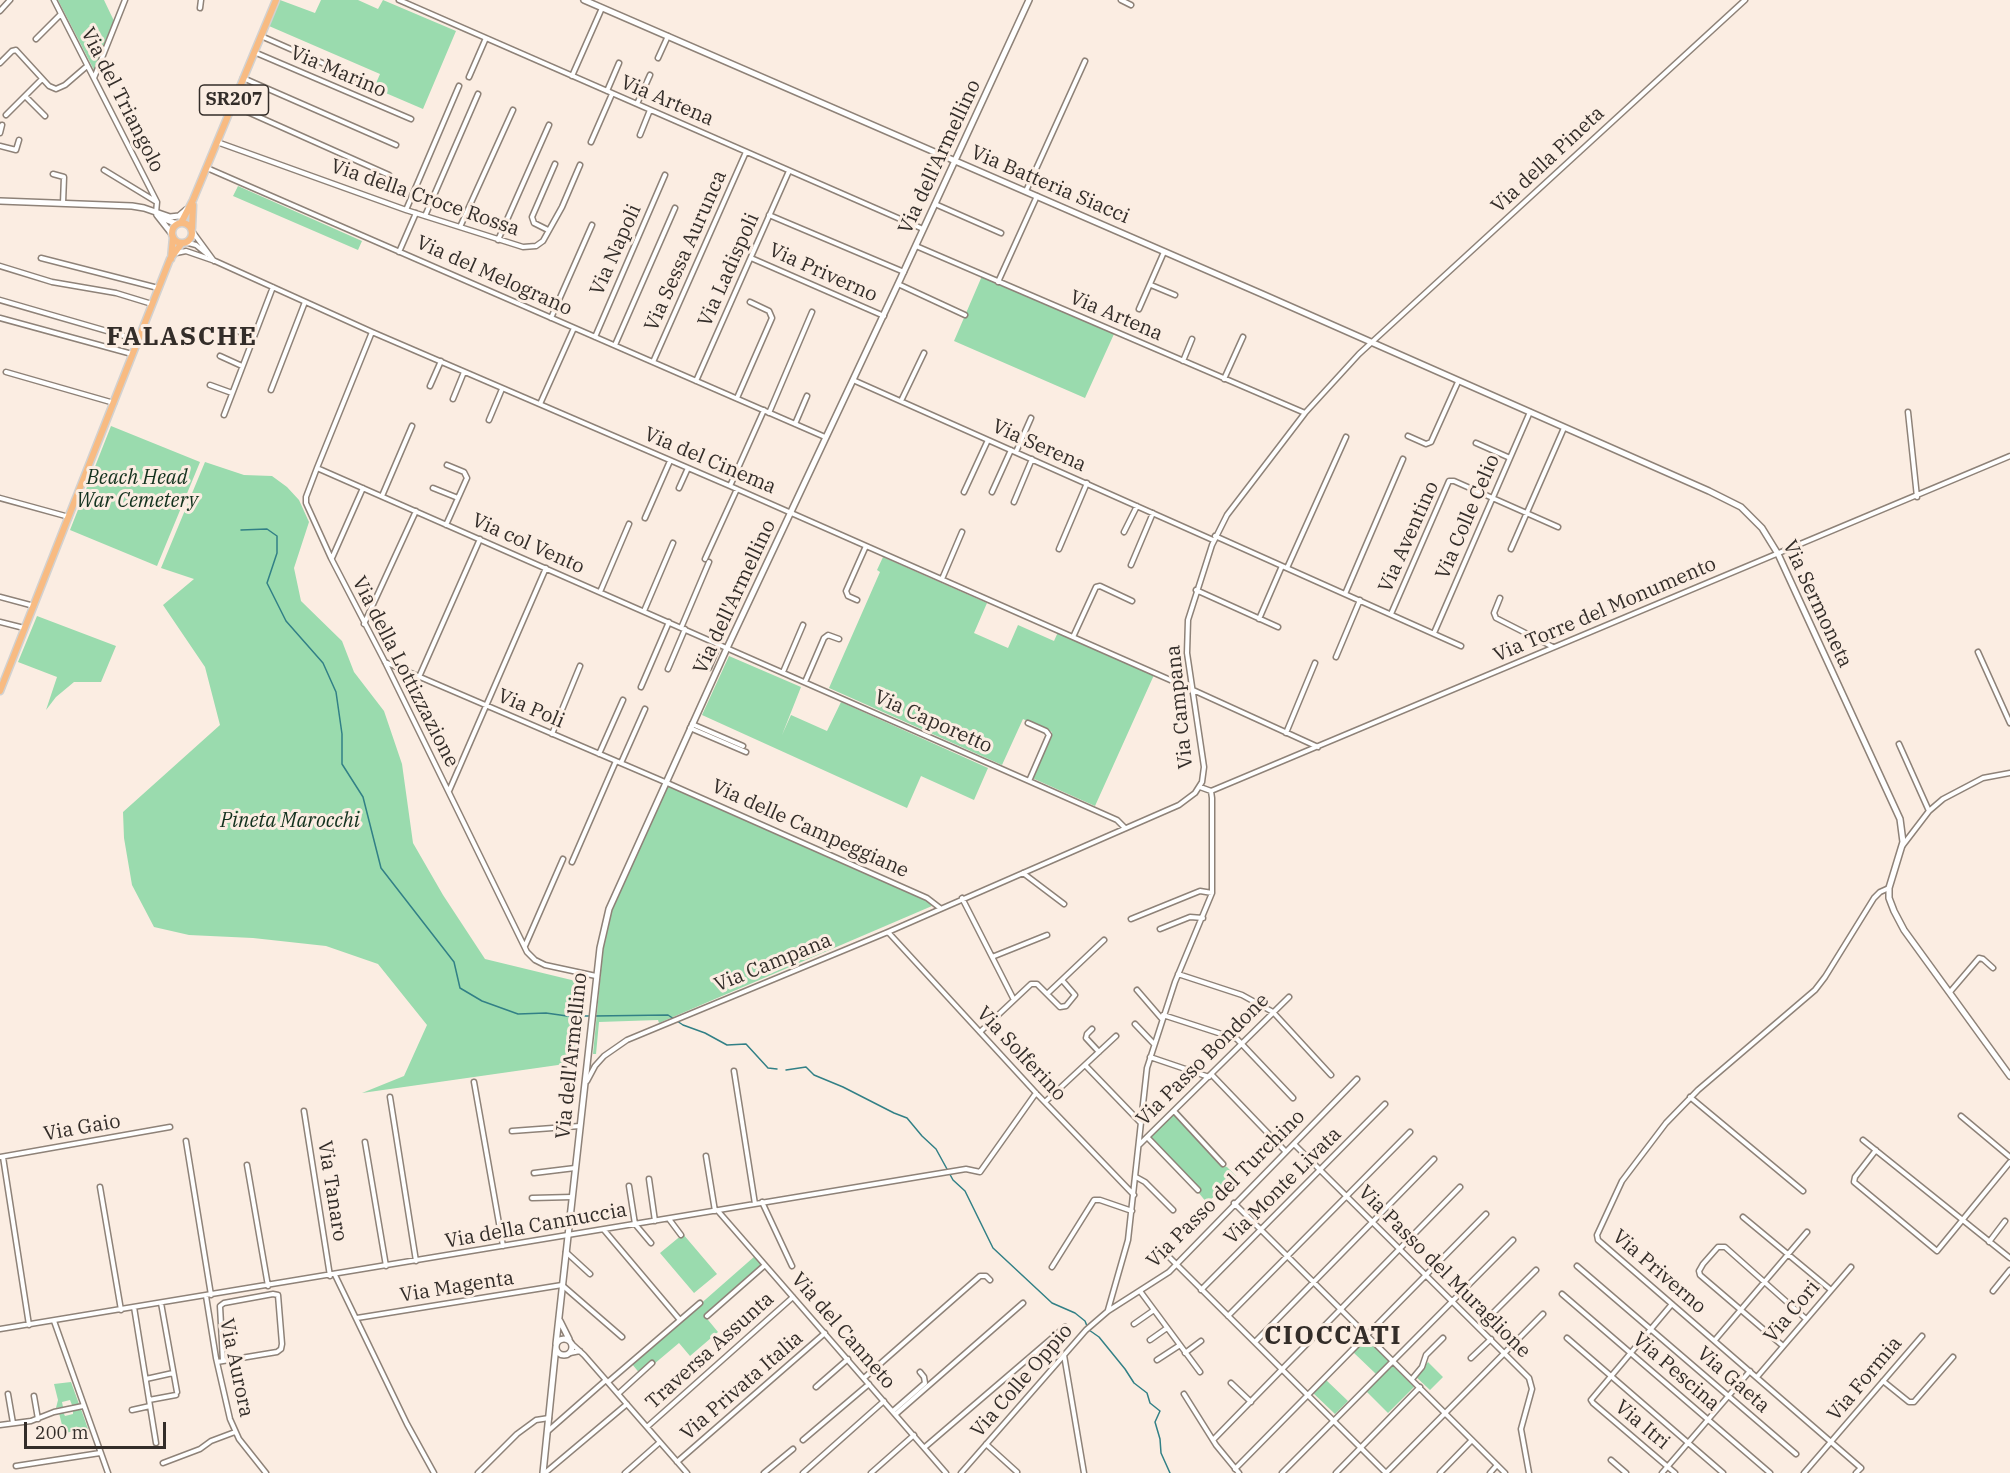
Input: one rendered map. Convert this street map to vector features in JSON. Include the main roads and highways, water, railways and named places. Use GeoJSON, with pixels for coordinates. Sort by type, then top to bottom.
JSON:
{"type":"FeatureCollection","features":[{"type":"Feature","properties":{"kind":"main road","name":"SR207"},"geometry":{"type":"LineString","coordinates":[[192,230],[193,200],[276,0]]}},
{"type":"Feature","properties":{"kind":"main road"},"geometry":{"type":"LineString","coordinates":[[0,691],[170,259],[173,228],[179,223],[193,200]]}},
{"type":"Feature","properties":{"kind":"main road"},"geometry":{"type":"LineString","coordinates":[[170,259],[192,237],[192,230],[187,224],[179,223]]}},
{"type":"Feature","properties":{"kind":"main road"},"geometry":{"type":"LineString","coordinates":[[173,235],[177,241],[184,243]]}},
{"type":"Feature","properties":{"kind":"waterway"},"geometry":{"type":"LineString","coordinates":[[241,530],[267,529],[277,536],[277,553],[267,583],[286,621],[323,663],[336,692],[342,734],[342,764],[363,797],[381,868],[454,962],[460,988],[482,1001],[518,1014],[589,1016]]}},
{"type":"Feature","properties":{"kind":"waterway"},"geometry":{"type":"LineString","coordinates":[[594,1016],[668,1015],[683,1025],[705,1033],[727,1045],[746,1044],[768,1068],[777,1069]]}},
{"type":"Feature","properties":{"kind":"waterway"},"geometry":{"type":"LineString","coordinates":[[786,1070],[806,1067],[814,1075],[907,1118],[936,1149],[953,1180],[965,1191],[993,1248],[1052,1303],[1075,1313],[1085,1321],[1087,1326]]}},
{"type":"Feature","properties":{"kind":"waterway"},"geometry":{"type":"LineString","coordinates":[[1089,1330],[1099,1337],[1134,1383],[1147,1393],[1150,1403],[1160,1411],[1155,1422],[1161,1453],[1170,1473]]}},
{"type":"Feature","properties":{"kind":"district","name":"FALASCHE"},"geometry":{"type":"Point","coordinates":[182,337]}},
{"type":"Feature","properties":{"kind":"district","name":"CIOCCATI"},"geometry":{"type":"Point","coordinates":[1333,1336]}},
{"type":"Feature","properties":{"kind":"park label","name":"Beach Head War Cemetery"},"geometry":{"type":"Point","coordinates":[137,490]}},
{"type":"Feature","properties":{"kind":"park label","name":"Pineta Marocchi"},"geometry":{"type":"Point","coordinates":[290,821]}}]}
